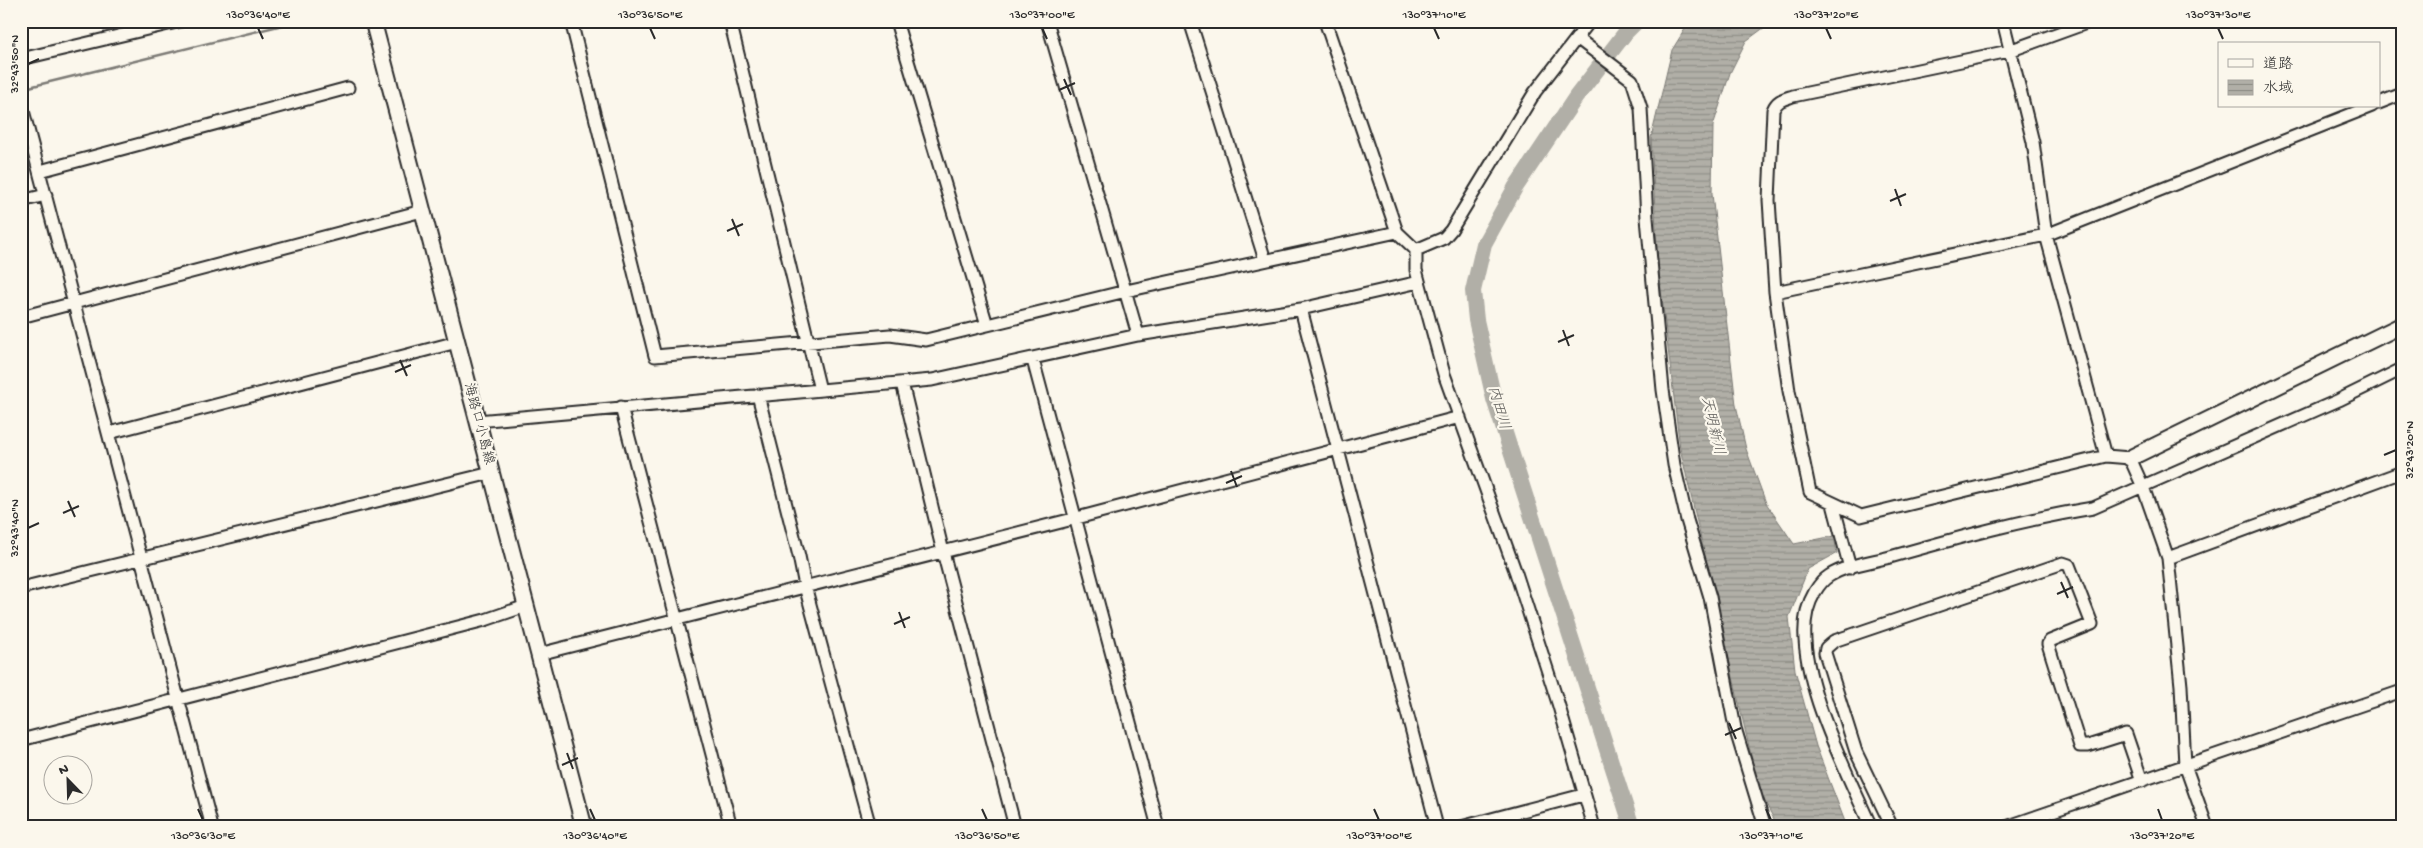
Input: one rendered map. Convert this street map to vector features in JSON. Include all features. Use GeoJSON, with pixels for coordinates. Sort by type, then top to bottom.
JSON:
{"type":"FeatureCollection","features":[{"type":"Feature","properties":{"kind":"main road","name":"海路口小島線"},"geometry":{"type":"LineString","coordinates":[[373,21],[584,827]]}},
{"type":"Feature","properties":{"kind":"main road"},"geometry":{"type":"LineString","coordinates":[[2130,458],[2402,325]]}},
{"type":"Feature","properties":{"kind":"street"},"geometry":{"type":"LineString","coordinates":[[21,59],[163,23],[181,21]]}},
{"type":"Feature","properties":{"kind":"street"},"geometry":{"type":"LineString","coordinates":[[571,21],[655,356],[890,335],[926,340],[1126,291],[1397,232]]}},
{"type":"Feature","properties":{"kind":"street"},"geometry":{"type":"LineString","coordinates":[[730,21],[820,390]]}},
{"type":"Feature","properties":{"kind":"street"},"geometry":{"type":"LineString","coordinates":[[896,21],[987,325]]}},
{"type":"Feature","properties":{"kind":"street"},"geometry":{"type":"LineString","coordinates":[[1047,21],[1138,335]]}},
{"type":"Feature","properties":{"kind":"street"},"geometry":{"type":"LineString","coordinates":[[1190,21],[1265,260]]}},
{"type":"Feature","properties":{"kind":"street"},"geometry":{"type":"LineString","coordinates":[[1325,21],[1397,232],[1416,250],[1416,270],[1444,374],[1516,573],[1558,704],[1583,795],[1594,827]]}},
{"type":"Feature","properties":{"kind":"street"},"geometry":{"type":"LineString","coordinates":[[1416,250],[1444,238],[1451,230],[1535,92],[1590,21]]}},
{"type":"Feature","properties":{"kind":"street"},"geometry":{"type":"LineString","coordinates":[[2003,21],[2033,142],[2046,235],[2106,456]]}},
{"type":"Feature","properties":{"kind":"street"},"geometry":{"type":"LineString","coordinates":[[2092,21],[2009,51],[1793,96],[1781,100],[1775,105],[1773,110],[1769,200],[1775,292],[1789,391],[1808,488],[1815,496],[1861,516],[2106,456],[2130,458],[2143,486],[2168,558],[2181,686],[2185,766],[2207,827]]}},
{"type":"Feature","properties":{"kind":"street"},"geometry":{"type":"LineString","coordinates":[[1577,38],[1632,80],[1642,108],[1647,218],[1663,390],[1674,465],[1687,520],[1710,597],[1736,728],[1765,827]]}},
{"type":"Feature","properties":{"kind":"street"},"geometry":{"type":"LineString","coordinates":[[40,171],[348,88]]}},
{"type":"Feature","properties":{"kind":"street"},"geometry":{"type":"LineString","coordinates":[[2380,103],[2402,94]]}},
{"type":"Feature","properties":{"kind":"street"},"geometry":{"type":"LineString","coordinates":[[21,102],[110,433],[212,827]]}},
{"type":"Feature","properties":{"kind":"street"},"geometry":{"type":"LineString","coordinates":[[1775,292],[2046,235],[2367,108]]}},
{"type":"Feature","properties":{"kind":"street"},"geometry":{"type":"LineString","coordinates":[[21,201],[46,195]]}},
{"type":"Feature","properties":{"kind":"street"},"geometry":{"type":"LineString","coordinates":[[21,318],[422,211]]}},
{"type":"Feature","properties":{"kind":"street"},"geometry":{"type":"LineString","coordinates":[[477,421],[932,380],[1033,360],[1138,335],[1301,309],[1419,282]]}},
{"type":"Feature","properties":{"kind":"street"},"geometry":{"type":"LineString","coordinates":[[1301,309],[1437,827]]}},
{"type":"Feature","properties":{"kind":"street"},"geometry":{"type":"LineString","coordinates":[[110,433],[457,342]]}},
{"type":"Feature","properties":{"kind":"street"},"geometry":{"type":"LineString","coordinates":[[1033,360],[1077,518],[1158,827]]}},
{"type":"Feature","properties":{"kind":"street"},"geometry":{"type":"LineString","coordinates":[[1871,827],[1828,725],[1813,682],[1807,655],[1805,630],[1807,610],[1816,590],[1829,576],[1850,568],[2062,513],[2094,508],[2339,400],[2402,369]]}},
{"type":"Feature","properties":{"kind":"street"},"geometry":{"type":"LineString","coordinates":[[902,383],[943,552],[1015,827]]}},
{"type":"Feature","properties":{"kind":"street"},"geometry":{"type":"LineString","coordinates":[[758,395],[805,586],[870,827]]}},
{"type":"Feature","properties":{"kind":"street"},"geometry":{"type":"LineString","coordinates":[[621,407],[731,827]]}},
{"type":"Feature","properties":{"kind":"street"},"geometry":{"type":"LineString","coordinates":[[539,654],[1077,518],[1460,417]]}},
{"type":"Feature","properties":{"kind":"street"},"geometry":{"type":"LineString","coordinates":[[21,588],[491,472]]}},
{"type":"Feature","properties":{"kind":"street"},"geometry":{"type":"LineString","coordinates":[[2168,558],[2402,472]]}},
{"type":"Feature","properties":{"kind":"street"},"geometry":{"type":"LineString","coordinates":[[1833,504],[1850,568]]}},
{"type":"Feature","properties":{"kind":"street"},"geometry":{"type":"LineString","coordinates":[[1892,827],[1856,752],[1825,653],[1826,648],[1834,641],[2063,563],[2069,565],[2092,624],[2050,641],[2048,644],[2080,746],[2088,746],[2126,734],[2142,781]]}},
{"type":"Feature","properties":{"kind":"street"},"geometry":{"type":"LineString","coordinates":[[21,740],[485,620],[526,606]]}},
{"type":"Feature","properties":{"kind":"street"},"geometry":{"type":"LineString","coordinates":[[2006,827],[2402,691]]}},
{"type":"Feature","properties":{"kind":"street"},"geometry":{"type":"LineString","coordinates":[[1461,827],[1583,795]]}},
{"type":"Feature","properties":{"kind":"water","name":"天明新川"},"geometry":{"type":"Polygon","coordinates":[[[1690,21],[1773,21],[1746,41],[1730,73],[1713,126],[1712,194],[1736,405],[1746,449],[1766,503],[1794,544],[1834,536],[1837,553],[1808,569],[1789,617],[1795,670],[1816,746],[1847,827],[1778,827],[1759,790],[1680,448],[1658,265],[1651,138],[1672,50],[1690,21]]]}},
{"type":"Feature","properties":{"kind":"waterway"},"geometry":{"type":"LineString","coordinates":[[21,89],[299,21]]}},
{"type":"Feature","properties":{"kind":"waterway","name":"内田川"},"geometry":{"type":"LineString","coordinates":[[1632,827],[1494,399],[1476,320],[1473,291],[1484,244],[1515,188],[1576,97],[1626,32],[1637,21]]}}]}
